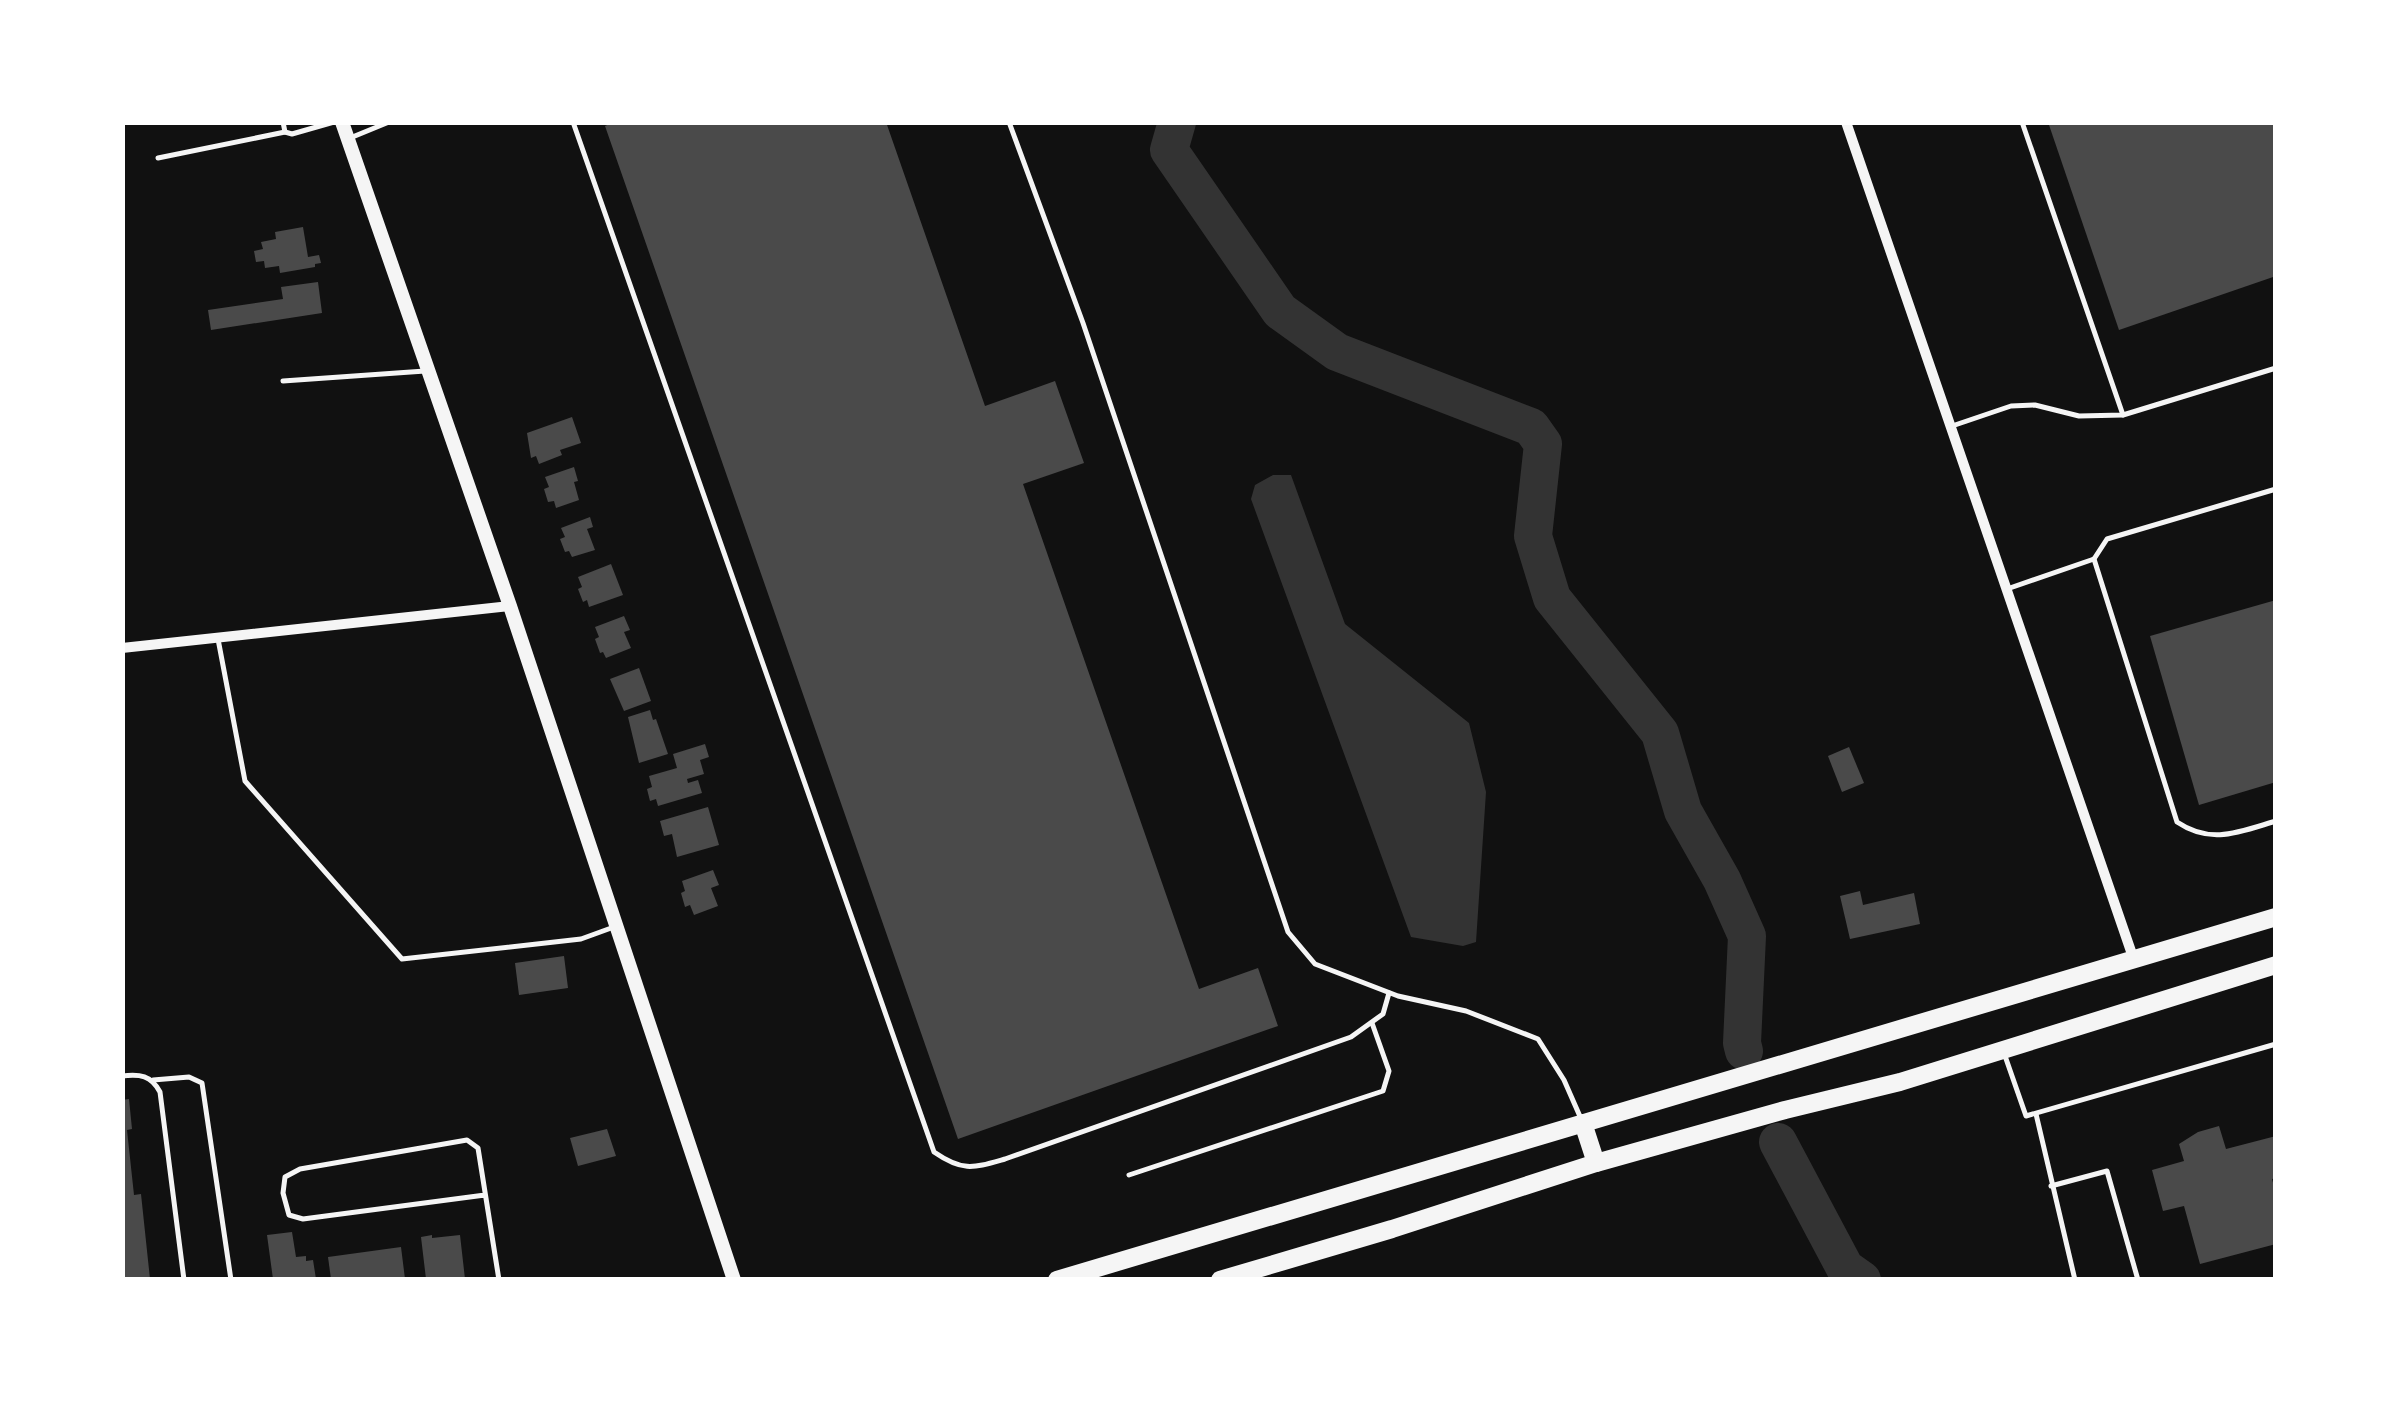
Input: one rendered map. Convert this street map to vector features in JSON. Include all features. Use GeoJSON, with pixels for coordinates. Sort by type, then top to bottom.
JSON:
{"type":"FeatureCollection","features":[{"type":"Feature","properties":{"kind":"main road"},"geometry":{"type":"LineString","coordinates":[[1057,1280],[2276,917]]}},
{"type":"Feature","properties":{"kind":"main road"},"geometry":{"type":"LineString","coordinates":[[1220,1280],[1596,1163],[1900,1082],[2276,965]]}},
{"type":"Feature","properties":{"kind":"main road"},"geometry":{"type":"LineString","coordinates":[[1583,1124],[1596,1163]]}},
{"type":"Feature","properties":{"kind":"street"},"geometry":{"type":"LineString","coordinates":[[342,122],[510,606],[734,1280]]}},
{"type":"Feature","properties":{"kind":"street"},"geometry":{"type":"LineString","coordinates":[[1846,122],[2134,960]]}},
{"type":"Feature","properties":{"kind":"street"},"geometry":{"type":"LineString","coordinates":[[122,648],[510,606]]}},
{"type":"Feature","properties":{"kind":"lane"},"geometry":{"type":"LineString","coordinates":[[283,122],[285,132]]}},
{"type":"Feature","properties":{"kind":"lane"},"geometry":{"type":"LineString","coordinates":[[158,158],[285,132],[292,134],[334,122]]}},
{"type":"Feature","properties":{"kind":"lane"},"geometry":{"type":"LineString","coordinates":[[348,139],[390,122]]}},
{"type":"Feature","properties":{"kind":"lane"},"geometry":{"type":"LineString","coordinates":[[573,122],[934,1152],[969,1169],[1005,1159],[1351,1037],[1383,1014],[1390,993]]}},
{"type":"Feature","properties":{"kind":"lane"},"geometry":{"type":"LineString","coordinates":[[1009,122],[1083,322],[1288,932],[1315,964],[1390,993],[1466,1011],[1538,1040],[1564,1080],[1583,1124]]}},
{"type":"Feature","properties":{"kind":"lane"},"geometry":{"type":"LineString","coordinates":[[2022,122],[2122,414]]}},
{"type":"Feature","properties":{"kind":"lane"},"geometry":{"type":"LineString","coordinates":[[1950,426],[2011,406],[2035,405],[2079,416],[2122,414],[2276,368]]}},
{"type":"Feature","properties":{"kind":"lane"},"geometry":{"type":"LineString","coordinates":[[283,381],[428,371]]}},
{"type":"Feature","properties":{"kind":"lane"},"geometry":{"type":"LineString","coordinates":[[2005,589],[2094,559],[2107,540],[2276,489]]}},
{"type":"Feature","properties":{"kind":"lane"},"geometry":{"type":"LineString","coordinates":[[2094,559],[2177,822],[2196,834],[2228,835],[2276,821]]}},
{"type":"Feature","properties":{"kind":"lane"},"geometry":{"type":"LineString","coordinates":[[218,638],[244,781],[402,959],[581,938],[614,926]]}},
{"type":"Feature","properties":{"kind":"lane"},"geometry":{"type":"LineString","coordinates":[[1129,1175],[1383,1091],[1389,1071],[1372,1023]]}},
{"type":"Feature","properties":{"kind":"lane"},"geometry":{"type":"LineString","coordinates":[[2003,1050],[2026,1116],[2276,1044]]}},
{"type":"Feature","properties":{"kind":"lane"},"geometry":{"type":"LineString","coordinates":[[122,1076],[138,1074],[153,1080],[188,1077],[202,1083],[231,1280]]}},
{"type":"Feature","properties":{"kind":"lane"},"geometry":{"type":"LineString","coordinates":[[153,1080],[160,1092],[184,1280]]}},
{"type":"Feature","properties":{"kind":"lane"},"geometry":{"type":"LineString","coordinates":[[2036,1114],[2074,1280]]}},
{"type":"Feature","properties":{"kind":"lane"},"geometry":{"type":"LineString","coordinates":[[485,1195],[303,1219],[290,1215],[283,1193],[285,1177],[300,1168],[467,1140],[478,1148],[498,1280]]}},
{"type":"Feature","properties":{"kind":"lane"},"geometry":{"type":"LineString","coordinates":[[2051,1186],[2107,1171],[2138,1280]]}},
{"type":"Feature","properties":{"kind":"shaded area"},"geometry":{"type":"Polygon","coordinates":[[[1273,475],[1291,475],[1345,624],[1469,723],[1486,792],[1476,942],[1463,946],[1411,937],[1251,499],[1255,485],[1273,475]]]}},
{"type":"Feature","properties":{"kind":"building"},"geometry":{"type":"Polygon","coordinates":[[[614,122],[886,122],[985,406],[1055,381],[1084,463],[1023,484],[1199,989],[1258,968],[1278,1026],[958,1139],[605,126],[614,122]]]}},
{"type":"Feature","properties":{"kind":"building"},"geometry":{"type":"Polygon","coordinates":[[[2048,122],[2276,122],[2276,276],[2119,330],[2048,122]]]}},
{"type":"Feature","properties":{"kind":"building"},"geometry":{"type":"Polygon","coordinates":[[[303,227],[308,257],[319,255],[321,263],[280,273],[279,266],[265,268],[264,261],[256,262],[254,251],[263,249],[261,242],[276,239],[275,232],[303,227]]]}},
{"type":"Feature","properties":{"kind":"building"},"geometry":{"type":"Polygon","coordinates":[[[318,282],[322,313],[211,330],[208,310],[283,299],[281,287],[318,282]]]}},
{"type":"Feature","properties":{"kind":"building"},"geometry":{"type":"Polygon","coordinates":[[[572,417],[581,443],[560,450],[562,455],[539,464],[536,456],[531,458],[527,433],[572,417]]]}},
{"type":"Feature","properties":{"kind":"building"},"geometry":{"type":"Polygon","coordinates":[[[574,467],[579,500],[556,508],[554,501],[548,502],[545,477],[574,467]]]}},
{"type":"Feature","properties":{"kind":"building"},"geometry":{"type":"Polygon","coordinates":[[[590,517],[593,527],[587,529],[595,550],[572,557],[569,551],[565,552],[560,539],[565,537],[561,528],[590,517]]]}},
{"type":"Feature","properties":{"kind":"building"},"geometry":{"type":"Polygon","coordinates":[[[611,564],[623,595],[589,607],[578,589],[582,587],[578,577],[611,564]]]}},
{"type":"Feature","properties":{"kind":"building"},"geometry":{"type":"Polygon","coordinates":[[[2276,600],[2276,782],[2199,805],[2150,636],[2276,600]]]}},
{"type":"Feature","properties":{"kind":"building"},"geometry":{"type":"Polygon","coordinates":[[[624,616],[630,630],[624,632],[631,648],[606,658],[595,639],[599,637],[595,627],[624,616]]]}},
{"type":"Feature","properties":{"kind":"building"},"geometry":{"type":"Polygon","coordinates":[[[639,668],[651,701],[624,711],[610,679],[639,668]]]}},
{"type":"Feature","properties":{"kind":"building"},"geometry":{"type":"Polygon","coordinates":[[[650,710],[668,754],[639,763],[628,717],[650,710]]]}},
{"type":"Feature","properties":{"kind":"building"},"geometry":{"type":"Polygon","coordinates":[[[705,744],[709,757],[700,760],[704,774],[687,779],[688,783],[698,780],[702,793],[658,806],[656,799],[650,801],[649,776],[677,768],[673,754],[705,744]]]}},
{"type":"Feature","properties":{"kind":"building"},"geometry":{"type":"Polygon","coordinates":[[[1849,747],[1864,783],[1842,792],[1828,756],[1849,747]]]}},
{"type":"Feature","properties":{"kind":"building"},"geometry":{"type":"Polygon","coordinates":[[[708,807],[719,845],[677,857],[672,834],[664,836],[660,821],[708,807]]]}},
{"type":"Feature","properties":{"kind":"building"},"geometry":{"type":"Polygon","coordinates":[[[713,870],[719,885],[711,888],[718,906],[694,915],[690,905],[685,907],[682,881],[713,870]]]}},
{"type":"Feature","properties":{"kind":"building"},"geometry":{"type":"Polygon","coordinates":[[[1860,891],[1863,905],[1914,893],[1920,924],[1850,939],[1840,896],[1860,891]]]}},
{"type":"Feature","properties":{"kind":"building"},"geometry":{"type":"Polygon","coordinates":[[[564,956],[568,988],[519,995],[515,963],[564,956]]]}},
{"type":"Feature","properties":{"kind":"building"},"geometry":{"type":"Polygon","coordinates":[[[129,1099],[132,1129],[127,1130],[134,1195],[141,1194],[150,1279],[122,1279],[122,1100],[129,1099]]]}},
{"type":"Feature","properties":{"kind":"building"},"geometry":{"type":"Polygon","coordinates":[[[2219,1126],[2226,1149],[2276,1136],[2276,1178],[2272,1179],[2276,1194],[2276,1244],[2200,1264],[2184,1206],[2163,1211],[2152,1170],[2184,1161],[2179,1144],[2198,1132],[2219,1126]]]}},
{"type":"Feature","properties":{"kind":"building"},"geometry":{"type":"Polygon","coordinates":[[[607,1129],[616,1156],[578,1166],[570,1138],[607,1129]]]}},
{"type":"Feature","properties":{"kind":"building"},"geometry":{"type":"Polygon","coordinates":[[[292,1232],[296,1257],[313,1260],[316,1279],[273,1279],[267,1235],[292,1232]]]}},
{"type":"Feature","properties":{"kind":"building"},"geometry":{"type":"Polygon","coordinates":[[[460,1235],[465,1279],[426,1279],[421,1237],[460,1235]]]}},
{"type":"Feature","properties":{"kind":"building"},"geometry":{"type":"Polygon","coordinates":[[[401,1247],[405,1279],[331,1279],[328,1257],[401,1247]]]}},
{"type":"Feature","properties":{"kind":"waterway"},"geometry":{"type":"LineString","coordinates":[[1177,122],[1169,150],[1280,311],[1337,352],[1531,427],[1543,444],[1533,536],[1552,598],[1660,733],[1683,811],[1722,880],[1747,936],[1744,1051]]}},
{"type":"Feature","properties":{"kind":"waterway"},"geometry":{"type":"LineString","coordinates":[[1778,1142],[1845,1268],[1862,1280]]}}]}
